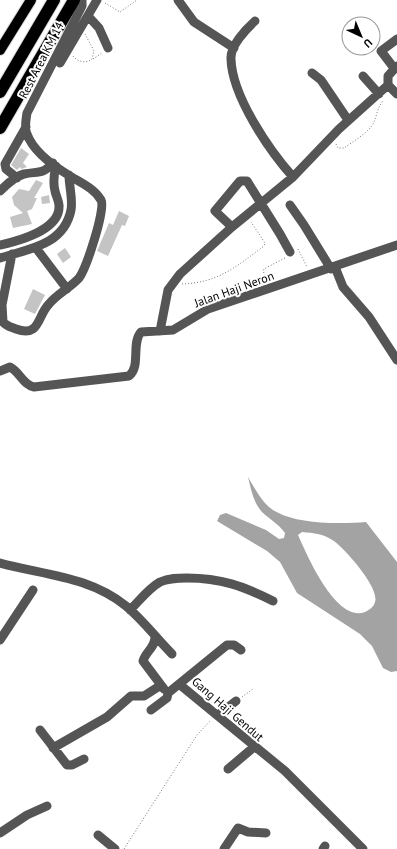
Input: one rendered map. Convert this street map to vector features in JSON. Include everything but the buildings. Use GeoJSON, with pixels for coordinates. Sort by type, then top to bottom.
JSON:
{"type":"FeatureCollection","features":[{"type":"Feature","properties":{"kind":"highway"},"geometry":{"type":"LineString","coordinates":[[0,92],[54,0]]}},
{"type":"Feature","properties":{"kind":"highway"},"geometry":{"type":"LineString","coordinates":[[0,128],[74,0]]}},
{"type":"Feature","properties":{"kind":"main road"},"geometry":{"type":"LineString","coordinates":[[0,50],[31,0]]}},
{"type":"Feature","properties":{"kind":"street","name":"Rest Area KM 14"},"geometry":{"type":"LineString","coordinates":[[17,178],[6,169],[5,164],[26,130],[30,106],[82,6],[82,0]]}},
{"type":"Feature","properties":{"kind":"street"},"geometry":{"type":"LineString","coordinates":[[60,63],[98,0]]}},
{"type":"Feature","properties":{"kind":"street"},"geometry":{"type":"LineString","coordinates":[[178,0],[194,22],[234,48]]}},
{"type":"Feature","properties":{"kind":"street"},"geometry":{"type":"LineString","coordinates":[[88,16],[99,28],[108,48]]}},
{"type":"Feature","properties":{"kind":"street"},"geometry":{"type":"LineString","coordinates":[[255,21],[247,28],[234,48],[230,58],[234,75],[249,114],[263,139],[293,177]]}},
{"type":"Feature","properties":{"kind":"street"},"geometry":{"type":"LineString","coordinates":[[160,331],[166,300],[172,285],[188,266],[247,214],[293,177],[348,120],[380,98],[388,85],[388,76],[396,67],[381,51],[397,39]]}},
{"type":"Feature","properties":{"kind":"street"},"geometry":{"type":"LineString","coordinates":[[312,73],[321,80],[348,120]]}},
{"type":"Feature","properties":{"kind":"street"},"geometry":{"type":"LineString","coordinates":[[363,76],[380,98]]}},
{"type":"Feature","properties":{"kind":"street"},"geometry":{"type":"LineString","coordinates":[[388,85],[397,94]]}},
{"type":"Feature","properties":{"kind":"street"},"geometry":{"type":"LineString","coordinates":[[12,254],[2,305],[2,320],[20,331],[30,331],[36,327],[45,308],[81,276],[93,243],[102,207],[102,201],[95,193],[36,149],[26,130]]}},
{"type":"Feature","properties":{"kind":"street"},"geometry":{"type":"LineString","coordinates":[[0,192],[22,174],[43,172],[55,164]]}},
{"type":"Feature","properties":{"kind":"street"},"geometry":{"type":"LineString","coordinates":[[0,245],[42,231],[57,215],[60,208],[54,185],[55,164]]}},
{"type":"Feature","properties":{"kind":"street"},"geometry":{"type":"LineString","coordinates":[[0,258],[36,248],[54,238],[68,218],[72,202],[69,175]]}},
{"type":"Feature","properties":{"kind":"street"},"geometry":{"type":"LineString","coordinates":[[232,227],[215,211],[240,181],[247,181],[290,252]]}},
{"type":"Feature","properties":{"kind":"street"},"geometry":{"type":"LineString","coordinates":[[290,205],[333,268],[343,287],[369,317],[397,360]]}},
{"type":"Feature","properties":{"kind":"street","name":"Jalan Haji Neron"},"geometry":{"type":"LineString","coordinates":[[0,371],[10,367],[14,369],[27,384],[34,387],[131,374],[134,370],[139,334],[144,331],[160,331],[178,328],[208,309],[271,289],[397,245]]}},
{"type":"Feature","properties":{"kind":"street"},"geometry":{"type":"LineString","coordinates":[[36,248],[66,289]]}},
{"type":"Feature","properties":{"kind":"street"},"geometry":{"type":"LineString","coordinates":[[0,564],[81,581],[107,593],[130,610],[145,624],[155,637],[172,654]]}},
{"type":"Feature","properties":{"kind":"street"},"geometry":{"type":"LineString","coordinates":[[130,610],[155,586],[175,578],[208,578],[226,581],[247,587],[273,601]]}},
{"type":"Feature","properties":{"kind":"street"},"geometry":{"type":"LineString","coordinates":[[0,640],[33,590]]}},
{"type":"Feature","properties":{"kind":"street"},"geometry":{"type":"LineString","coordinates":[[155,637],[152,647],[146,653],[143,661],[160,685],[168,693]]}},
{"type":"Feature","properties":{"kind":"street"},"geometry":{"type":"LineString","coordinates":[[179,684],[227,645],[234,645],[241,650]]}},
{"type":"Feature","properties":{"kind":"street","name":"Gang Haji Gendut"},"geometry":{"type":"LineString","coordinates":[[151,710],[167,698],[168,693],[179,684],[284,771],[363,849]]}},
{"type":"Feature","properties":{"kind":"street"},"geometry":{"type":"LineString","coordinates":[[53,748],[106,717],[131,696],[144,696],[160,685]]}},
{"type":"Feature","properties":{"kind":"street"},"geometry":{"type":"LineString","coordinates":[[218,715],[236,701]]}},
{"type":"Feature","properties":{"kind":"street"},"geometry":{"type":"LineString","coordinates":[[40,730],[67,765],[72,766],[84,759]]}},
{"type":"Feature","properties":{"kind":"street"},"geometry":{"type":"LineString","coordinates":[[228,769],[254,747]]}},
{"type":"Feature","properties":{"kind":"street"},"geometry":{"type":"LineString","coordinates":[[0,832],[27,815],[47,806]]}},
{"type":"Feature","properties":{"kind":"street"},"geometry":{"type":"LineString","coordinates":[[224,849],[238,828],[248,832],[266,833]]}},
{"type":"Feature","properties":{"kind":"street"},"geometry":{"type":"LineString","coordinates":[[98,835],[114,849]]}},
{"type":"Feature","properties":{"kind":"path"},"geometry":{"type":"LineString","coordinates":[[101,0],[120,12],[137,0]]}},
{"type":"Feature","properties":{"kind":"path"},"geometry":{"type":"LineString","coordinates":[[81,27],[94,51],[92,59]]}},
{"type":"Feature","properties":{"kind":"path"},"geometry":{"type":"LineString","coordinates":[[68,49],[80,61],[89,61],[108,48]]}},
{"type":"Feature","properties":{"kind":"path"},"geometry":{"type":"LineString","coordinates":[[332,136],[338,148],[344,148],[372,126],[380,98]]}},
{"type":"Feature","properties":{"kind":"path"},"geometry":{"type":"LineString","coordinates":[[172,285],[200,283],[220,276],[264,246],[265,243],[247,214]]}},
{"type":"Feature","properties":{"kind":"path"},"geometry":{"type":"LineString","coordinates":[[271,289],[263,271],[264,269],[288,256],[290,252],[296,248],[299,249],[310,275]]}},
{"type":"Feature","properties":{"kind":"path"},"geometry":{"type":"LineString","coordinates":[[236,701],[253,689]]}},
{"type":"Feature","properties":{"kind":"path"},"geometry":{"type":"LineString","coordinates":[[124,849],[197,735],[218,715]]}},
{"type":"Feature","properties":{"kind":"shaded area"},"geometry":{"type":"Polygon","coordinates":[[[248,477],[260,497],[269,507],[278,513],[289,517],[316,522],[366,522],[397,562],[397,671],[391,672],[383,668],[372,646],[360,634],[297,593],[280,562],[267,551],[217,521],[220,515],[226,513],[266,530],[279,539],[284,538],[285,533],[282,529],[265,515],[256,504],[248,477]],[[302,532],[298,535],[308,557],[333,598],[354,613],[365,612],[371,608],[375,602],[375,596],[372,588],[353,560],[334,541],[319,534],[302,532]]]}}]}
